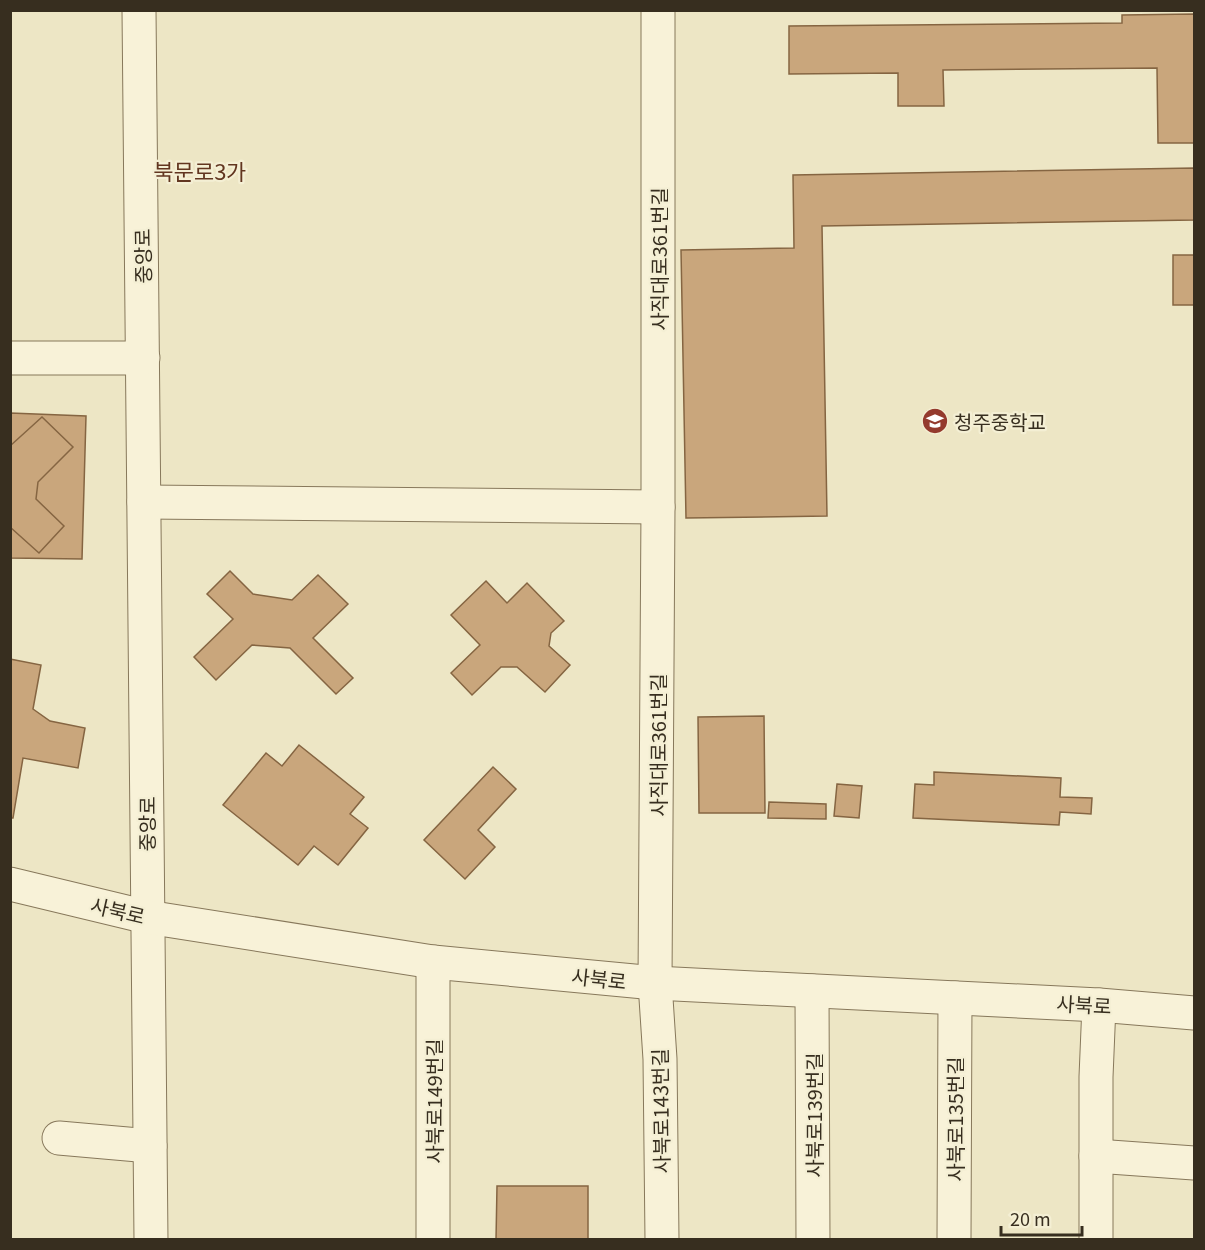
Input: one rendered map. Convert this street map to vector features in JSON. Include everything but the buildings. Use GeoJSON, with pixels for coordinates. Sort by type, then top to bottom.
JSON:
{"type":"FeatureCollection","features":[{"type":"Feature","properties":{"kind":"street","name":"중앙로"},"geometry":{"type":"LineString","coordinates":[[139,10],[151,1239]]}},
{"type":"Feature","properties":{"kind":"street","name":"사직대로361번길"},"geometry":{"type":"LineString","coordinates":[[655,983],[658,10]]}},
{"type":"Feature","properties":{"kind":"street"},"geometry":{"type":"LineString","coordinates":[[10,358],[143,358]]}},
{"type":"Feature","properties":{"kind":"street"},"geometry":{"type":"LineString","coordinates":[[144,502],[658,507]]}},
{"type":"Feature","properties":{"kind":"street","name":"사북로"},"geometry":{"type":"LineString","coordinates":[[10,884],[147,917],[433,962],[655,983],[1099,1005],[1194,1013]]}},
{"type":"Feature","properties":{"kind":"street","name":"사북로149번길"},"geometry":{"type":"LineString","coordinates":[[433,962],[433,1239]]}},
{"type":"Feature","properties":{"kind":"street","name":"사북로143번길"},"geometry":{"type":"LineString","coordinates":[[655,983],[660,1059],[662,1239]]}},
{"type":"Feature","properties":{"kind":"street","name":"사북로139번길"},"geometry":{"type":"LineString","coordinates":[[812,991],[813,1239]]}},
{"type":"Feature","properties":{"kind":"street","name":"사북로135번길"},"geometry":{"type":"LineString","coordinates":[[954,1239],[955,998]]}},
{"type":"Feature","properties":{"kind":"street"},"geometry":{"type":"LineString","coordinates":[[1096,1239],[1099,1005]]}},
{"type":"Feature","properties":{"kind":"street"},"geometry":{"type":"LineString","coordinates":[[59,1138],[150,1146]]}},
{"type":"Feature","properties":{"kind":"street"},"geometry":{"type":"LineString","coordinates":[[1096,1156],[1194,1163]]}},
{"type":"Feature","properties":{"kind":"place","name":"청주중학교"},"geometry":{"type":"Point","coordinates":[935,421]}},
{"type":"Feature","properties":{"kind":"district","name":"북문로3가"},"geometry":{"type":"Point","coordinates":[200,170]}}]}
